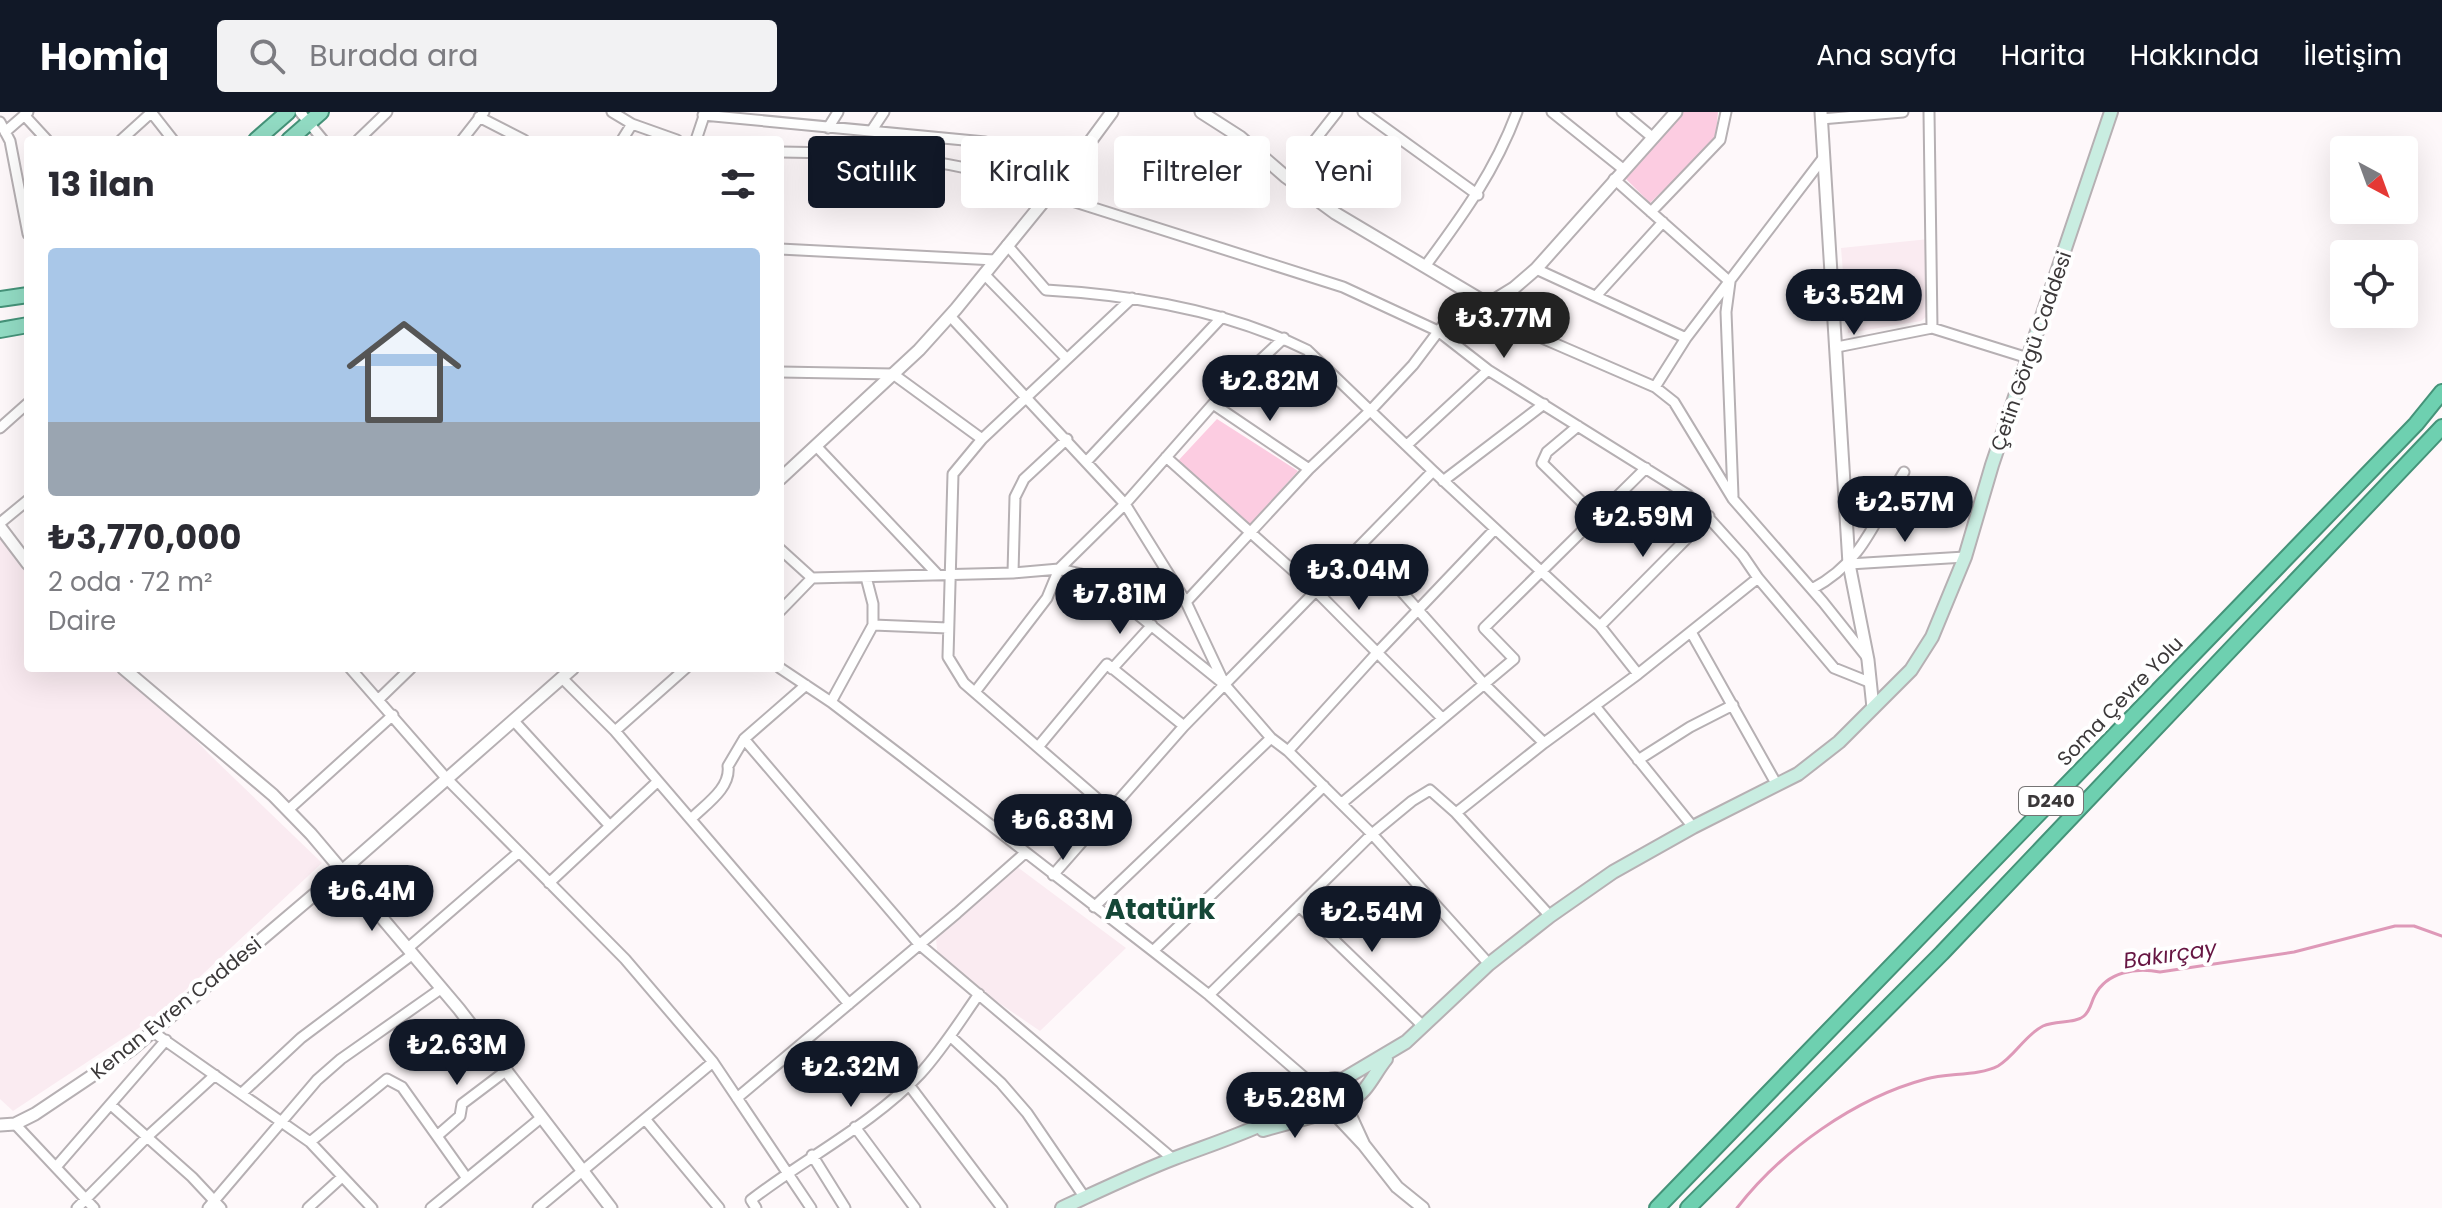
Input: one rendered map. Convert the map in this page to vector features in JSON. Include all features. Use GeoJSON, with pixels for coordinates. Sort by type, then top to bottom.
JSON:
{"type":"FeatureCollection","features":[{"type":"Feature","properties":{"kind":"highway","name":"Soma Çevre Yolu"},"geometry":{"type":"LineString","coordinates":[[1657,1208],[2405,435],[2442,392]]}},
{"type":"Feature","properties":{"kind":"highway","name":"D240"},"geometry":{"type":"LineString","coordinates":[[1688,1208],[1942,953],[2442,427]]}},
{"type":"Feature","properties":{"kind":"main road"},"geometry":{"type":"LineString","coordinates":[[261,136],[288,112]]}},
{"type":"Feature","properties":{"kind":"main road","name":"Çetin Görgü Caddesi"},"geometry":{"type":"LineString","coordinates":[[1390,1054],[1489,964],[1613,872],[1798,774],[1839,742],[1911,670],[1932,637],[1965,557],[1992,465],[2111,112]]}},
{"type":"Feature","properties":{"kind":"main road"},"geometry":{"type":"LineString","coordinates":[[292,136],[310,115]]}},
{"type":"Feature","properties":{"kind":"main road"},"geometry":{"type":"LineString","coordinates":[[0,299],[24,296]]}},
{"type":"Feature","properties":{"kind":"main road"},"geometry":{"type":"LineString","coordinates":[[0,330],[24,326]]}},
{"type":"Feature","properties":{"kind":"main road"},"geometry":{"type":"LineString","coordinates":[[1251,1131],[1269,1129],[1348,1104],[1367,1089],[1373,1074],[1390,1054]]}},
{"type":"Feature","properties":{"kind":"main road"},"geometry":{"type":"LineString","coordinates":[[1062,1208],[1173,1159],[1251,1131],[1302,1104],[1331,1079],[1342,1080],[1390,1054]]}},
{"type":"Feature","properties":{"kind":"main road"},"geometry":{"type":"LineString","coordinates":[[1342,1080],[1351,1092],[1348,1104]]}},
{"type":"Feature","properties":{"kind":"main road"},"geometry":{"type":"LineString","coordinates":[[1320,1091],[1321,1101],[1332,1111]]}},
{"type":"Feature","properties":{"kind":"street"},"geometry":{"type":"LineString","coordinates":[[125,136],[152,112],[170,136]]}},
{"type":"Feature","properties":{"kind":"street"},"geometry":{"type":"LineString","coordinates":[[362,136],[387,112]]}},
{"type":"Feature","properties":{"kind":"street"},"geometry":{"type":"LineString","coordinates":[[612,112],[632,124],[666,136]]}},
{"type":"Feature","properties":{"kind":"street"},"geometry":{"type":"LineString","coordinates":[[828,128],[838,112]]}},
{"type":"Feature","properties":{"kind":"street"},"geometry":{"type":"LineString","coordinates":[[872,130],[884,112]]}},
{"type":"Feature","properties":{"kind":"street"},"geometry":{"type":"LineString","coordinates":[[1094,136],[1112,112]]}},
{"type":"Feature","properties":{"kind":"street"},"geometry":{"type":"LineString","coordinates":[[1201,112],[1218,116],[1286,177]]}},
{"type":"Feature","properties":{"kind":"street"},"geometry":{"type":"LineString","coordinates":[[1318,136],[1337,112]]}},
{"type":"Feature","properties":{"kind":"street"},"geometry":{"type":"LineString","coordinates":[[1363,112],[1478,195]]}},
{"type":"Feature","properties":{"kind":"street"},"geometry":{"type":"LineString","coordinates":[[1426,265],[1478,195],[1503,150],[1517,112]]}},
{"type":"Feature","properties":{"kind":"street"},"geometry":{"type":"LineString","coordinates":[[1552,112],[1623,169]]}},
{"type":"Feature","properties":{"kind":"street"},"geometry":{"type":"LineString","coordinates":[[1622,112],[1652,137]]}},
{"type":"Feature","properties":{"kind":"street"},"geometry":{"type":"LineString","coordinates":[[1488,304],[1536,269],[1676,112]]}},
{"type":"Feature","properties":{"kind":"street"},"geometry":{"type":"LineString","coordinates":[[1651,212],[1720,140],[1726,112]]}},
{"type":"Feature","properties":{"kind":"street"},"geometry":{"type":"LineString","coordinates":[[1873,708],[1868,660],[1849,564],[1821,116],[1903,112]]}},
{"type":"Feature","properties":{"kind":"street"},"geometry":{"type":"LineString","coordinates":[[1929,112],[1932,328]]}},
{"type":"Feature","properties":{"kind":"street"},"geometry":{"type":"LineString","coordinates":[[23,192],[4,135],[26,113],[44,136]]}},
{"type":"Feature","properties":{"kind":"street"},"geometry":{"type":"LineString","coordinates":[[697,136],[704,114],[768,116],[828,128],[961,139]]}},
{"type":"Feature","properties":{"kind":"street"},"geometry":{"type":"LineString","coordinates":[[310,115],[321,136]]}},
{"type":"Feature","properties":{"kind":"street"},"geometry":{"type":"LineString","coordinates":[[465,136],[482,115],[517,136]]}},
{"type":"Feature","properties":{"kind":"street"},"geometry":{"type":"LineString","coordinates":[[624,136],[632,124]]}},
{"type":"Feature","properties":{"kind":"street"},"geometry":{"type":"LineString","coordinates":[[784,152],[838,153],[932,161],[961,167]]}},
{"type":"Feature","properties":{"kind":"street"},"geometry":{"type":"LineString","coordinates":[[1655,387],[1686,338],[1824,157]]}},
{"type":"Feature","properties":{"kind":"street"},"geometry":{"type":"LineString","coordinates":[[1614,179],[1730,282]]}},
{"type":"Feature","properties":{"kind":"street"},"geometry":{"type":"LineString","coordinates":[[784,476],[950,316],[1037,208]]}},
{"type":"Feature","properties":{"kind":"street"},"geometry":{"type":"LineString","coordinates":[[1096,208],[1343,287],[1438,331],[1488,370],[1688,495],[1709,516],[1834,668],[1869,682]]}},
{"type":"Feature","properties":{"kind":"street"},"geometry":{"type":"LineString","coordinates":[[1328,208],[1488,304],[1505,322],[1655,387],[1674,402],[1733,499],[1812,589],[1868,660]]}},
{"type":"Feature","properties":{"kind":"street"},"geometry":{"type":"LineString","coordinates":[[1596,296],[1663,222]]}},
{"type":"Feature","properties":{"kind":"street"},"geometry":{"type":"LineString","coordinates":[[1007,245],[1046,290],[1106,293],[1222,317],[1284,338],[1307,350],[1600,626],[1638,674]]}},
{"type":"Feature","properties":{"kind":"street"},"geometry":{"type":"LineString","coordinates":[[784,249],[995,260]]}},
{"type":"Feature","properties":{"kind":"street"},"geometry":{"type":"LineString","coordinates":[[1536,269],[1686,338]]}},
{"type":"Feature","properties":{"kind":"street"},"geometry":{"type":"LineString","coordinates":[[984,274],[1067,359]]}},
{"type":"Feature","properties":{"kind":"street"},"geometry":{"type":"LineString","coordinates":[[1730,282],[1726,312],[1733,499]]}},
{"type":"Feature","properties":{"kind":"street"},"geometry":{"type":"LineString","coordinates":[[1186,602],[1309,469],[1413,365],[1468,292]]}},
{"type":"Feature","properties":{"kind":"street"},"geometry":{"type":"LineString","coordinates":[[1109,809],[964,683],[948,657],[944,574],[953,474],[982,439],[1132,298]]}},
{"type":"Feature","properties":{"kind":"street"},"geometry":{"type":"LineString","coordinates":[[950,316],[1125,504],[1186,602],[1225,685]]}},
{"type":"Feature","properties":{"kind":"street"},"geometry":{"type":"LineString","coordinates":[[1087,461],[1222,317]]}},
{"type":"Feature","properties":{"kind":"street"},"geometry":{"type":"LineString","coordinates":[[1837,347],[1932,328],[2028,358]]}},
{"type":"Feature","properties":{"kind":"street"},"geometry":{"type":"LineString","coordinates":[[975,692],[1047,598],[1059,569],[1125,504],[1213,404],[1284,338]]}},
{"type":"Feature","properties":{"kind":"street"},"geometry":{"type":"LineString","coordinates":[[1407,445],[1488,370]]}},
{"type":"Feature","properties":{"kind":"street"},"geometry":{"type":"LineString","coordinates":[[784,372],[893,374],[982,439]]}},
{"type":"Feature","properties":{"kind":"street"},"geometry":{"type":"LineString","coordinates":[[1213,404],[1309,469]]}},
{"type":"Feature","properties":{"kind":"street"},"geometry":{"type":"LineString","coordinates":[[1443,481],[1544,404]]}},
{"type":"Feature","properties":{"kind":"street"},"geometry":{"type":"LineString","coordinates":[[0,428],[24,407]]}},
{"type":"Feature","properties":{"kind":"street"},"geometry":{"type":"LineString","coordinates":[[1578,426],[1547,452],[1542,463],[1597,517]]}},
{"type":"Feature","properties":{"kind":"street"},"geometry":{"type":"LineString","coordinates":[[1013,573],[1015,497],[1024,479],[1067,439]]}},
{"type":"Feature","properties":{"kind":"street"},"geometry":{"type":"LineString","coordinates":[[817,447],[944,574]]}},
{"type":"Feature","properties":{"kind":"street"},"geometry":{"type":"LineString","coordinates":[[1166,457],[1316,591],[1442,718]]}},
{"type":"Feature","properties":{"kind":"street"},"geometry":{"type":"LineString","coordinates":[[1342,803],[1514,659],[1484,628],[1646,468]]}},
{"type":"Feature","properties":{"kind":"street"},"geometry":{"type":"LineString","coordinates":[[1053,875],[1184,726],[1433,471]]}},
{"type":"Feature","properties":{"kind":"street"},"geometry":{"type":"LineString","coordinates":[[1812,589],[1833,578],[1849,564],[1866,542],[1904,472]]}},
{"type":"Feature","properties":{"kind":"street"},"geometry":{"type":"LineString","coordinates":[[24,504],[0,525],[24,558]]}},
{"type":"Feature","properties":{"kind":"street"},"geometry":{"type":"LineString","coordinates":[[1600,626],[1709,516]]}},
{"type":"Feature","properties":{"kind":"street"},"geometry":{"type":"LineString","coordinates":[[1288,751],[1495,529]]}},
{"type":"Feature","properties":{"kind":"street"},"geometry":{"type":"LineString","coordinates":[[1361,546],[1484,684],[1544,743]]}},
{"type":"Feature","properties":{"kind":"street"},"geometry":{"type":"LineString","coordinates":[[784,553],[812,578],[1059,569],[1090,576],[1225,685],[1271,738],[1372,834],[1489,964]]}},
{"type":"Feature","properties":{"kind":"street"},"geometry":{"type":"LineString","coordinates":[[1849,564],[1965,557]]}},
{"type":"Feature","properties":{"kind":"street"},"geometry":{"type":"LineString","coordinates":[[831,702],[873,625],[873,604],[866,577]]}},
{"type":"Feature","properties":{"kind":"street"},"geometry":{"type":"LineString","coordinates":[[784,607],[812,578]]}},
{"type":"Feature","properties":{"kind":"street"},"geometry":{"type":"LineString","coordinates":[[1456,813],[1758,578]]}},
{"type":"Feature","properties":{"kind":"street"},"geometry":{"type":"LineString","coordinates":[[873,625],[948,628]]}},
{"type":"Feature","properties":{"kind":"street"},"geometry":{"type":"LineString","coordinates":[[1112,669],[1152,625]]}},
{"type":"Feature","properties":{"kind":"street"},"geometry":{"type":"LineString","coordinates":[[1691,632],[1777,785]]}},
{"type":"Feature","properties":{"kind":"street"},"geometry":{"type":"LineString","coordinates":[[1038,747],[1107,664],[1184,726]]}},
{"type":"Feature","properties":{"kind":"street"},"geometry":{"type":"LineString","coordinates":[[784,671],[831,702],[1153,951],[1320,1091]]}},
{"type":"Feature","properties":{"kind":"street"},"geometry":{"type":"LineString","coordinates":[[128,672],[288,810],[442,988],[611,1208]]}},
{"type":"Feature","properties":{"kind":"street"},"geometry":{"type":"LineString","coordinates":[[354,672],[447,779],[625,959],[713,1062],[811,1208]]}},
{"type":"Feature","properties":{"kind":"street"},"geometry":{"type":"LineString","coordinates":[[379,699],[407,672]]}},
{"type":"Feature","properties":{"kind":"street","name":"Kenan Evren Caddesi"},"geometry":{"type":"LineString","coordinates":[[0,1125],[15,1124],[35,1114],[81,1085],[153,1032],[569,672]]}},
{"type":"Feature","properties":{"kind":"street"},"geometry":{"type":"LineString","coordinates":[[615,731],[681,672]]}},
{"type":"Feature","properties":{"kind":"street"},"geometry":{"type":"LineString","coordinates":[[562,678],[615,731],[849,1004]]}},
{"type":"Feature","properties":{"kind":"street"},"geometry":{"type":"LineString","coordinates":[[691,819],[725,784],[729,776],[728,766],[744,739],[806,685]]}},
{"type":"Feature","properties":{"kind":"street"},"geometry":{"type":"LineString","coordinates":[[1638,760],[1690,727],[1733,705]]}},
{"type":"Feature","properties":{"kind":"street"},"geometry":{"type":"LineString","coordinates":[[1595,706],[1693,827]]}},
{"type":"Feature","properties":{"kind":"street"},"geometry":{"type":"LineString","coordinates":[[288,810],[393,715]]}},
{"type":"Feature","properties":{"kind":"street"},"geometry":{"type":"LineString","coordinates":[[513,720],[610,826]]}},
{"type":"Feature","properties":{"kind":"street"},"geometry":{"type":"LineString","coordinates":[[1094,907],[1271,738]]}},
{"type":"Feature","properties":{"kind":"street"},"geometry":{"type":"LineString","coordinates":[[744,739],[919,944],[1173,1159]]}},
{"type":"Feature","properties":{"kind":"street"},"geometry":{"type":"LineString","coordinates":[[549,883],[657,782]]}},
{"type":"Feature","properties":{"kind":"street"},"geometry":{"type":"LineString","coordinates":[[1153,951],[1324,786]]}},
{"type":"Feature","properties":{"kind":"street"},"geometry":{"type":"LineString","coordinates":[[1209,995],[1372,834],[1430,790],[1456,813],[1550,916]]}},
{"type":"Feature","properties":{"kind":"street"},"geometry":{"type":"LineString","coordinates":[[242,1093],[301,1038],[411,951],[519,852]]}},
{"type":"Feature","properties":{"kind":"street"},"geometry":{"type":"LineString","coordinates":[[737,1098],[1025,853]]}},
{"type":"Feature","properties":{"kind":"street"},"geometry":{"type":"LineString","coordinates":[[1299,906],[1423,1026]]}},
{"type":"Feature","properties":{"kind":"street"},"geometry":{"type":"LineString","coordinates":[[111,1105],[215,1206],[281,1120],[317,1080],[341,1059],[442,988]]}},
{"type":"Feature","properties":{"kind":"street"},"geometry":{"type":"LineString","coordinates":[[756,1208],[751,1200],[909,1085],[950,1036],[979,994]]}},
{"type":"Feature","properties":{"kind":"street"},"geometry":{"type":"LineString","coordinates":[[153,1032],[310,1142],[372,1208]]}},
{"type":"Feature","properties":{"kind":"street"},"geometry":{"type":"LineString","coordinates":[[950,1036],[1010,1093],[1085,1198]]}},
{"type":"Feature","properties":{"kind":"street"},"geometry":{"type":"LineString","coordinates":[[56,1167],[166,1040]]}},
{"type":"Feature","properties":{"kind":"street"},"geometry":{"type":"LineString","coordinates":[[538,1208],[713,1062]]}},
{"type":"Feature","properties":{"kind":"street"},"geometry":{"type":"LineString","coordinates":[[437,1136],[460,1116],[462,1104],[507,1070]]}},
{"type":"Feature","properties":{"kind":"street"},"geometry":{"type":"LineString","coordinates":[[77,1208],[147,1137],[215,1075]]}},
{"type":"Feature","properties":{"kind":"street"},"geometry":{"type":"LineString","coordinates":[[310,1142],[387,1079],[402,1087],[466,1177]]}},
{"type":"Feature","properties":{"kind":"street"},"geometry":{"type":"LineString","coordinates":[[909,1085],[1002,1208]]}},
{"type":"Feature","properties":{"kind":"street"},"geometry":{"type":"LineString","coordinates":[[1348,1104],[1364,1145]]}},
{"type":"Feature","properties":{"kind":"street"},"geometry":{"type":"LineString","coordinates":[[1332,1111],[1403,1192],[1420,1206]]}},
{"type":"Feature","properties":{"kind":"street"},"geometry":{"type":"LineString","coordinates":[[431,1208],[542,1117]]}},
{"type":"Feature","properties":{"kind":"street"},"geometry":{"type":"LineString","coordinates":[[645,1119],[719,1208]]}},
{"type":"Feature","properties":{"kind":"street"},"geometry":{"type":"LineString","coordinates":[[15,1124],[94,1208]]}},
{"type":"Feature","properties":{"kind":"street"},"geometry":{"type":"LineString","coordinates":[[855,1127],[915,1208]]}},
{"type":"Feature","properties":{"kind":"street"},"geometry":{"type":"LineString","coordinates":[[812,1155],[845,1208]]}},
{"type":"Feature","properties":{"kind":"street"},"geometry":{"type":"LineString","coordinates":[[308,1208],[342,1177]]}},
{"type":"Feature","properties":{"kind":"shaded area"},"geometry":{"type":"Polygon","coordinates":[[[1681,112],[1718,112],[1716,135],[1711,144],[1650,203],[1622,175],[1681,112]]]}},
{"type":"Feature","properties":{"kind":"shaded area"},"geometry":{"type":"Polygon","coordinates":[[[1929,239],[1931,313],[1921,321],[1848,333],[1841,248],[1929,239]]]}},
{"type":"Feature","properties":{"kind":"shaded area"},"geometry":{"type":"Polygon","coordinates":[[[1217,419],[1298,471],[1250,524],[1177,462],[1217,419]]]}},
{"type":"Feature","properties":{"kind":"shaded area"},"geometry":{"type":"Polygon","coordinates":[[[0,532],[24,558],[24,672],[132,672],[209,754],[322,863],[160,1014],[13,1111],[0,1099],[0,532]]]}},
{"type":"Feature","properties":{"kind":"shaded area"},"geometry":{"type":"Polygon","coordinates":[[[1016,866],[1126,948],[1040,1031],[938,961],[936,938],[1016,866]]]}},
{"type":"Feature","properties":{"kind":"waterway","name":"Bakırçay"},"geometry":{"type":"LineString","coordinates":[[1737,1208],[1776,1166],[1847,1113],[1873,1099],[1926,1079],[1998,1066],[2043,1026],[2084,1016],[2100,987],[2115,976],[2132,971],[2160,972],[2294,952],[2395,926],[2414,926],[2442,936]]}},
{"type":"Feature","properties":{"kind":"district","name":"Atatürk"},"geometry":{"type":"Point","coordinates":[1160,909]}}]}
